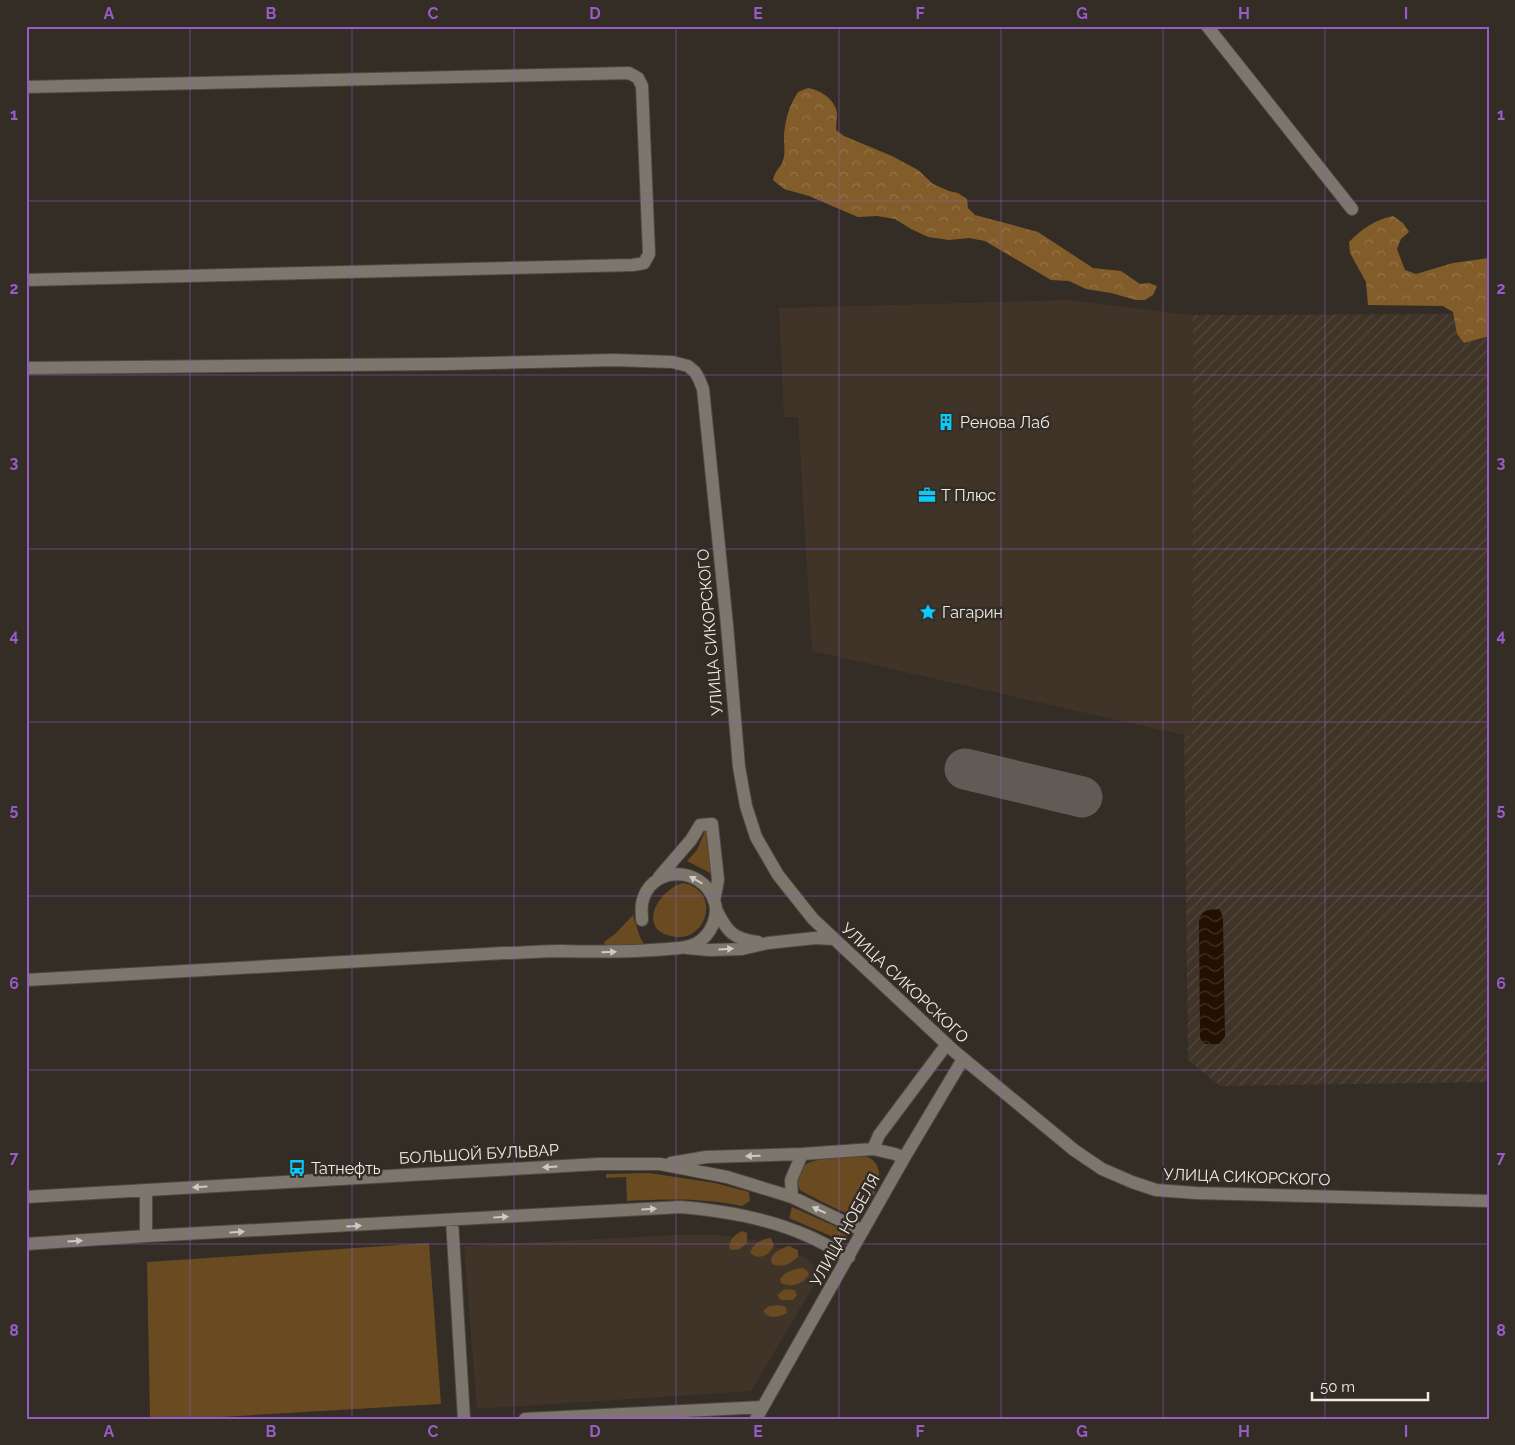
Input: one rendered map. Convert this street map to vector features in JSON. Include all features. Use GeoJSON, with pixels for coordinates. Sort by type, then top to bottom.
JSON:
{"type":"FeatureCollection","features":[{"type":"Feature","properties":{"kind":"street"},"geometry":{"type":"LineString","coordinates":[[1207,26],[1352,208]]}},
{"type":"Feature","properties":{"kind":"street"},"geometry":{"type":"LineString","coordinates":[[26,88],[629,73],[638,78],[642,86],[650,254],[644,263],[633,265],[26,280]]}},
{"type":"Feature","properties":{"kind":"street","name":"УЛИЦА СИКОРСКОГО"},"geometry":{"type":"LineString","coordinates":[[26,368],[444,364],[614,360],[672,362],[688,366],[695,372],[702,390],[727,625],[739,767],[746,806],[756,837],[778,875],[814,919],[947,1044],[1038,1121],[1102,1169],[1132,1182],[1156,1190],[1196,1193],[1489,1201]]}},
{"type":"Feature","properties":{"kind":"street"},"geometry":{"type":"LineString","coordinates":[[642,920],[642,904],[648,890],[691,840],[700,825],[712,824],[718,880],[714,922],[708,934],[697,944],[684,948]]}},
{"type":"Feature","properties":{"kind":"street"},"geometry":{"type":"LineString","coordinates":[[656,881],[669,875],[683,874],[697,878],[708,888],[723,924],[732,935],[743,940],[768,944]]}},
{"type":"Feature","properties":{"kind":"street"},"geometry":{"type":"LineString","coordinates":[[26,980],[484,954],[561,951],[601,953],[684,948],[710,950],[742,949],[815,938],[834,939]]}},
{"type":"Feature","properties":{"kind":"street"},"geometry":{"type":"LineString","coordinates":[[872,1149],[880,1135],[947,1044]]}},
{"type":"Feature","properties":{"kind":"street","name":"УЛИЦА НОБЕЛЯ"},"geometry":{"type":"LineString","coordinates":[[756,1419],[963,1058]]}},
{"type":"Feature","properties":{"kind":"street"},"geometry":{"type":"LineString","coordinates":[[660,1164],[706,1157],[802,1154],[872,1149],[904,1158]]}},
{"type":"Feature","properties":{"kind":"street"},"geometry":{"type":"LineString","coordinates":[[792,1197],[791,1180],[802,1154]]}},
{"type":"Feature","properties":{"kind":"street","name":"БОЛЬШОЙ БУЛЬВАР"},"geometry":{"type":"LineString","coordinates":[[26,1197],[598,1164],[660,1164],[728,1177],[792,1197],[863,1231]]}},
{"type":"Feature","properties":{"kind":"street"},"geometry":{"type":"LineString","coordinates":[[146,1190],[146,1236]]}},
{"type":"Feature","properties":{"kind":"street"},"geometry":{"type":"LineString","coordinates":[[26,1244],[681,1207],[747,1216],[781,1225],[809,1236],[849,1257]]}},
{"type":"Feature","properties":{"kind":"street"},"geometry":{"type":"LineString","coordinates":[[452,1220],[464,1419]]}},
{"type":"Feature","properties":{"kind":"street"},"geometry":{"type":"LineString","coordinates":[[525,1419],[763,1406]]}},
{"type":"Feature","properties":{"kind":"shaded area"},"geometry":{"type":"Polygon","coordinates":[[[1068,300],[1193,315],[1192,737],[812,651],[798,417],[784,417],[779,308],[1068,300]]]}},
{"type":"Feature","properties":{"kind":"shaded area"},"geometry":{"type":"Polygon","coordinates":[[[1489,314],[1489,1082],[1220,1086],[1188,1060],[1184,735],[1192,736],[1193,315],[1489,314]]]}},
{"type":"Feature","properties":{"kind":"shaded area"},"geometry":{"type":"Polygon","coordinates":[[[705,831],[711,834],[712,874],[687,861],[697,850],[705,831]]]}},
{"type":"Feature","properties":{"kind":"shaded area"},"geometry":{"type":"Polygon","coordinates":[[[683,883],[696,888],[703,896],[706,906],[705,916],[701,926],[693,933],[683,937],[669,936],[657,929],[654,923],[655,908],[664,895],[676,885],[683,883]]]}},
{"type":"Feature","properties":{"kind":"shaded area"},"geometry":{"type":"Polygon","coordinates":[[[633,915],[645,946],[605,946],[604,942],[615,934],[633,915]]]}},
{"type":"Feature","properties":{"kind":"shaded area"},"geometry":{"type":"Polygon","coordinates":[[[863,1156],[873,1160],[878,1168],[879,1177],[873,1197],[859,1212],[852,1214],[841,1211],[801,1191],[797,1185],[800,1170],[808,1163],[832,1158],[863,1156]]]}},
{"type":"Feature","properties":{"kind":"shaded area"},"geometry":{"type":"Polygon","coordinates":[[[649,1173],[715,1183],[749,1192],[750,1201],[742,1206],[685,1200],[627,1201],[626,1177],[606,1178],[606,1174],[649,1173]]]}},
{"type":"Feature","properties":{"kind":"shaded area"},"geometry":{"type":"Polygon","coordinates":[[[792,1207],[846,1231],[848,1236],[846,1240],[840,1240],[789,1218],[792,1207]]]}},
{"type":"Feature","properties":{"kind":"shaded area"},"geometry":{"type":"Polygon","coordinates":[[[742,1231],[747,1233],[747,1243],[740,1249],[731,1250],[729,1247],[732,1239],[742,1231]]]}},
{"type":"Feature","properties":{"kind":"shaded area"},"geometry":{"type":"Polygon","coordinates":[[[671,1235],[721,1235],[755,1240],[803,1256],[812,1263],[818,1273],[817,1280],[751,1391],[477,1409],[464,1246],[671,1235]]]}},
{"type":"Feature","properties":{"kind":"shaded area"},"geometry":{"type":"Polygon","coordinates":[[[771,1238],[774,1245],[770,1252],[764,1256],[757,1257],[750,1252],[759,1242],[771,1238]]]}},
{"type":"Feature","properties":{"kind":"shaded area"},"geometry":{"type":"Polygon","coordinates":[[[429,1243],[441,1404],[188,1419],[150,1419],[147,1262],[429,1243]]]}},
{"type":"Feature","properties":{"kind":"shaded area"},"geometry":{"type":"Polygon","coordinates":[[[789,1246],[798,1250],[798,1257],[786,1265],[772,1264],[771,1259],[774,1254],[789,1246]]]}},
{"type":"Feature","properties":{"kind":"shaded area"},"geometry":{"type":"Polygon","coordinates":[[[803,1268],[809,1274],[801,1283],[789,1285],[781,1283],[780,1279],[785,1274],[803,1268]]]}},
{"type":"Feature","properties":{"kind":"shaded area"},"geometry":{"type":"Polygon","coordinates":[[[785,1289],[795,1290],[797,1295],[793,1300],[781,1300],[777,1295],[785,1289]]]}},
{"type":"Feature","properties":{"kind":"shaded area"},"geometry":{"type":"Polygon","coordinates":[[[778,1305],[786,1307],[787,1313],[771,1317],[763,1311],[769,1306],[778,1305]]]}},
{"type":"Feature","properties":{"kind":"green space"},"geometry":{"type":"Polygon","coordinates":[[[808,88],[822,93],[833,103],[837,113],[836,130],[844,136],[892,156],[918,170],[933,184],[958,193],[967,199],[968,208],[975,215],[1038,232],[1093,268],[1121,271],[1140,284],[1149,283],[1157,286],[1153,295],[1145,300],[1136,300],[1086,289],[1069,281],[1051,280],[985,241],[969,238],[949,240],[928,237],[895,219],[877,216],[858,217],[809,196],[784,189],[773,180],[783,160],[786,119],[798,92],[808,88]]]}},
{"type":"Feature","properties":{"kind":"green space"},"geometry":{"type":"Polygon","coordinates":[[[1393,216],[1403,223],[1409,232],[1401,239],[1397,249],[1405,270],[1416,274],[1453,263],[1489,258],[1489,336],[1464,343],[1457,334],[1453,312],[1443,306],[1368,305],[1366,282],[1350,253],[1349,242],[1369,226],[1393,216]]]}},
{"type":"Feature","properties":{"kind":"water"},"geometry":{"type":"Polygon","coordinates":[[[1219,909],[1223,919],[1225,1037],[1219,1044],[1207,1044],[1200,1037],[1199,920],[1204,912],[1219,909]]]}},
{"type":"Feature","properties":{"kind":"taxiway"},"geometry":{"type":"LineString","coordinates":[[965,769],[1082,797]]}},
{"type":"Feature","properties":{"kind":"place","name":"Ренова Лаб"},"geometry":{"type":"Point","coordinates":[946,422]}},
{"type":"Feature","properties":{"kind":"place","name":"Т Плюс"},"geometry":{"type":"Point","coordinates":[927,495]}},
{"type":"Feature","properties":{"kind":"place","name":"Гагарин"},"geometry":{"type":"Point","coordinates":[928,612]}},
{"type":"Feature","properties":{"kind":"place","name":"Татнефть"},"geometry":{"type":"Point","coordinates":[297,1168]}}]}
